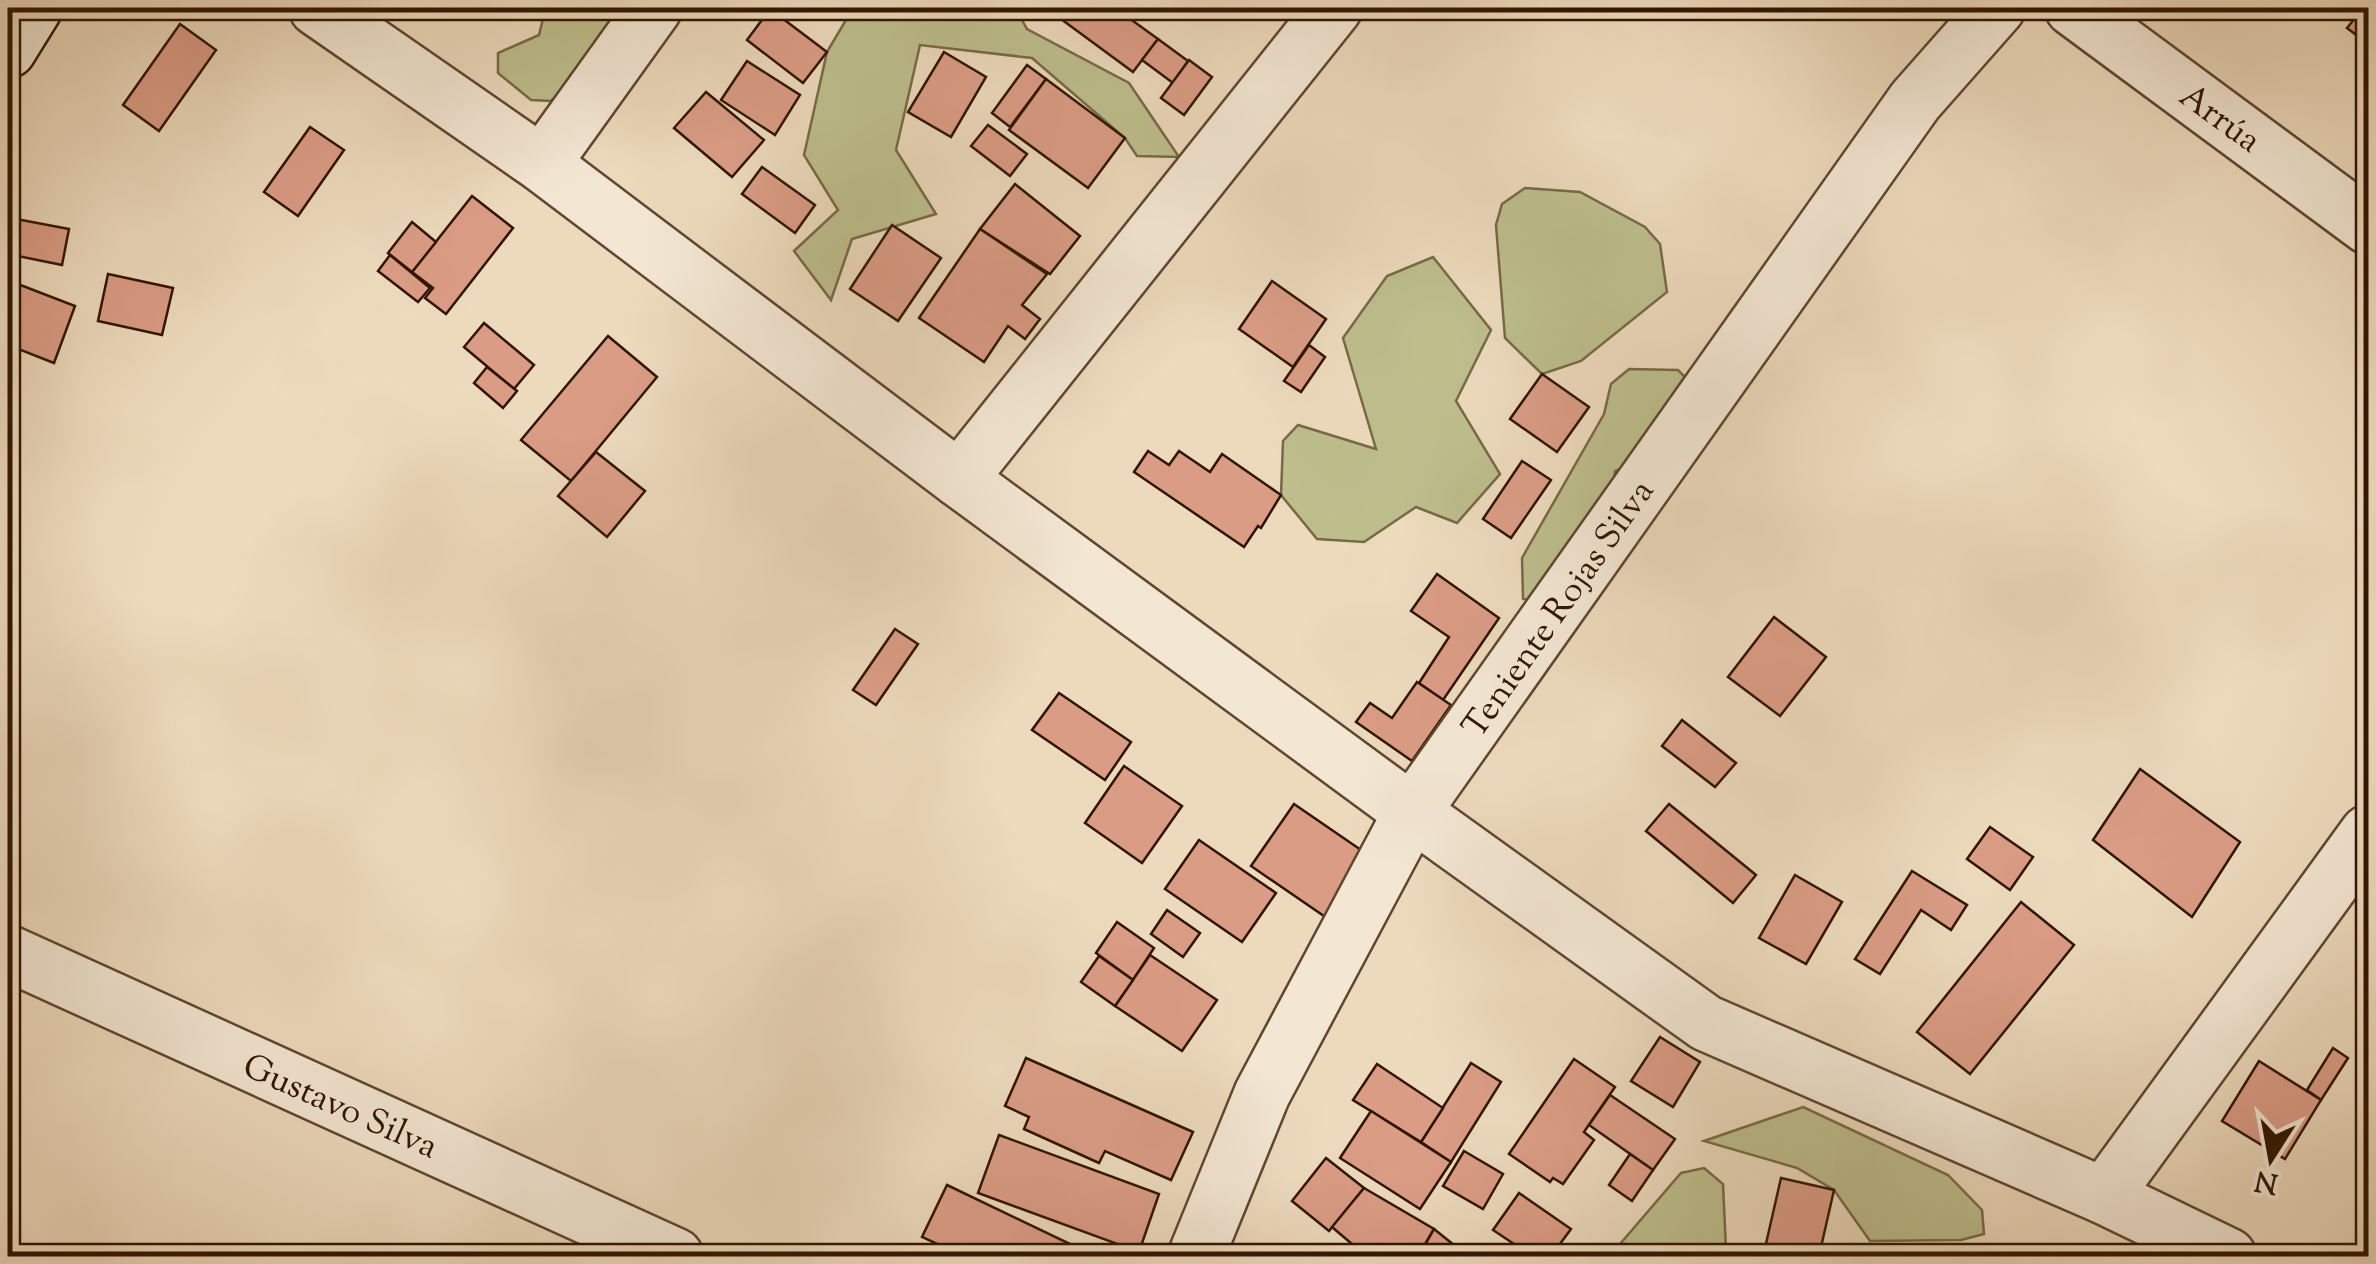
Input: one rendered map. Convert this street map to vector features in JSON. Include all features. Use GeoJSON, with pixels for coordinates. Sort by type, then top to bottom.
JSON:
{"type":"FeatureCollection","features":[{"type":"Feature","properties":{"kind":"street"},"geometry":{"type":"LineString","coordinates":[[8,50],[34,8]]}},
{"type":"Feature","properties":{"kind":"street"},"geometry":{"type":"LineString","coordinates":[[318,8],[542,164],[959,480],[1706,1023],[2104,1196],[2228,1256]]}},
{"type":"Feature","properties":{"kind":"street"},"geometry":{"type":"LineString","coordinates":[[542,164],[654,8]]}},
{"type":"Feature","properties":{"kind":"street"},"geometry":{"type":"LineString","coordinates":[[959,480],[1334,8]]}},
{"type":"Feature","properties":{"kind":"street","name":"Teniente Rojas Silva"},"geometry":{"type":"LineString","coordinates":[[1196,1256],[1262,1094],[1412,812],[1915,100],[1998,8]]}},
{"type":"Feature","properties":{"kind":"street","name":"Arrúa"},"geometry":{"type":"LineString","coordinates":[[2073,8],[2368,226]]}},
{"type":"Feature","properties":{"kind":"street"},"geometry":{"type":"LineString","coordinates":[[2104,1196],[2368,833]]}},
{"type":"Feature","properties":{"kind":"street","name":"Gustavo Silva"},"geometry":{"type":"LineString","coordinates":[[8,952],[675,1256]]}},
{"type":"Feature","properties":{"kind":"green space"},"geometry":{"type":"Polygon","coordinates":[[[549,8],[638,8],[617,41],[551,101],[531,100],[498,73],[498,53],[539,35],[549,8]]]}},
{"type":"Feature","properties":{"kind":"green space"},"geometry":{"type":"Polygon","coordinates":[[[853,8],[1019,8],[1027,29],[1129,83],[1179,157],[1137,156],[1125,138],[1032,58],[920,45],[896,150],[936,214],[852,239],[831,300],[794,251],[838,210],[804,155],[827,52],[853,8]]]}},
{"type":"Feature","properties":{"kind":"green space"},"geometry":{"type":"Polygon","coordinates":[[[1525,188],[1580,192],[1645,227],[1660,244],[1667,292],[1581,361],[1542,374],[1505,338],[1496,225],[1502,204],[1525,188]]]}},
{"type":"Feature","properties":{"kind":"green space"},"geometry":{"type":"Polygon","coordinates":[[[1433,257],[1491,330],[1456,401],[1500,474],[1457,523],[1416,507],[1364,542],[1317,539],[1281,495],[1283,441],[1298,425],[1376,449],[1343,338],[1387,276],[1433,257]]]}},
{"type":"Feature","properties":{"kind":"green space"},"geometry":{"type":"Polygon","coordinates":[[[1629,369],[1678,370],[1715,407],[1711,428],[1615,471],[1606,581],[1568,605],[1523,599],[1522,558],[1604,414],[1611,384],[1629,369]]]}},
{"type":"Feature","properties":{"kind":"green space"},"geometry":{"type":"Polygon","coordinates":[[[1803,1107],[1948,1175],[1982,1210],[1984,1234],[1961,1240],[1870,1241],[1834,1190],[1797,1168],[1704,1141],[1803,1107]]]}},
{"type":"Feature","properties":{"kind":"green space"},"geometry":{"type":"Polygon","coordinates":[[[1704,1168],[1723,1184],[1726,1249],[1746,1256],[1618,1256],[1614,1251],[1681,1173],[1704,1168]]]}},
{"type":"Feature","properties":{"kind":"building"},"geometry":{"type":"Polygon","coordinates":[[[1046,8],[1115,8],[1158,39],[1133,72],[1046,8]]]}},
{"type":"Feature","properties":{"kind":"building"},"geometry":{"type":"Polygon","coordinates":[[[2363,8],[2368,8],[2368,44],[2347,28],[2363,8]]]}},
{"type":"Feature","properties":{"kind":"building"},"geometry":{"type":"Polygon","coordinates":[[[770,9],[827,52],[803,83],[747,40],[770,9]]]}},
{"type":"Feature","properties":{"kind":"building"},"geometry":{"type":"Polygon","coordinates":[[[180,24],[216,50],[159,131],[123,105],[180,24]]]}},
{"type":"Feature","properties":{"kind":"building"},"geometry":{"type":"Polygon","coordinates":[[[1158,39],[1188,61],[1173,83],[1142,60],[1158,39]]]}},
{"type":"Feature","properties":{"kind":"building"},"geometry":{"type":"Polygon","coordinates":[[[944,52],[986,77],[951,137],[908,112],[944,52]]]}},
{"type":"Feature","properties":{"kind":"building"},"geometry":{"type":"Polygon","coordinates":[[[1189,60],[1212,77],[1184,115],[1161,98],[1189,60]]]}},
{"type":"Feature","properties":{"kind":"building"},"geometry":{"type":"Polygon","coordinates":[[[747,61],[800,95],[775,135],[721,100],[747,61]]]}},
{"type":"Feature","properties":{"kind":"building"},"geometry":{"type":"Polygon","coordinates":[[[1027,65],[1046,79],[1010,127],[992,113],[1027,65]]]}},
{"type":"Feature","properties":{"kind":"building"},"geometry":{"type":"Polygon","coordinates":[[[1046,79],[1125,138],[1088,188],[1009,130],[1046,79]]]}},
{"type":"Feature","properties":{"kind":"building"},"geometry":{"type":"Polygon","coordinates":[[[706,92],[764,140],[732,177],[674,128],[706,92]]]}},
{"type":"Feature","properties":{"kind":"building"},"geometry":{"type":"Polygon","coordinates":[[[988,125],[1027,154],[1010,176],[971,146],[988,125]]]}},
{"type":"Feature","properties":{"kind":"building"},"geometry":{"type":"Polygon","coordinates":[[[310,127],[344,150],[298,216],[264,192],[310,127]]]}},
{"type":"Feature","properties":{"kind":"building"},"geometry":{"type":"Polygon","coordinates":[[[762,167],[815,205],[795,233],[742,194],[762,167]]]}},
{"type":"Feature","properties":{"kind":"building"},"geometry":{"type":"Polygon","coordinates":[[[1015,184],[1080,236],[1050,274],[980,229],[1015,184]]]}},
{"type":"Feature","properties":{"kind":"building"},"geometry":{"type":"Polygon","coordinates":[[[472,196],[513,228],[446,314],[425,298],[433,288],[412,272],[472,196]]]}},
{"type":"Feature","properties":{"kind":"building"},"geometry":{"type":"Polygon","coordinates":[[[11,218],[69,229],[62,265],[8,254],[11,218]]]}},
{"type":"Feature","properties":{"kind":"building"},"geometry":{"type":"Polygon","coordinates":[[[412,222],[436,242],[412,272],[388,253],[412,222]]]}},
{"type":"Feature","properties":{"kind":"building"},"geometry":{"type":"Polygon","coordinates":[[[892,225],[941,258],[898,321],[850,289],[892,225]]]}},
{"type":"Feature","properties":{"kind":"building"},"geometry":{"type":"Polygon","coordinates":[[[980,229],[1047,274],[1022,305],[1040,319],[1025,339],[1008,326],[984,362],[919,318],[980,229]]]}},
{"type":"Feature","properties":{"kind":"building"},"geometry":{"type":"Polygon","coordinates":[[[390,255],[430,288],[418,302],[378,271],[390,255]]]}},
{"type":"Feature","properties":{"kind":"building"},"geometry":{"type":"Polygon","coordinates":[[[108,274],[173,288],[162,335],[98,321],[108,274]]]}},
{"type":"Feature","properties":{"kind":"building"},"geometry":{"type":"Polygon","coordinates":[[[10,281],[75,306],[54,363],[8,345],[10,281]]]}},
{"type":"Feature","properties":{"kind":"building"},"geometry":{"type":"Polygon","coordinates":[[[1272,281],[1326,319],[1293,367],[1239,329],[1272,281]]]}},
{"type":"Feature","properties":{"kind":"building"},"geometry":{"type":"Polygon","coordinates":[[[484,323],[534,365],[514,389],[464,347],[484,323]]]}},
{"type":"Feature","properties":{"kind":"building"},"geometry":{"type":"Polygon","coordinates":[[[608,336],[657,377],[571,481],[521,440],[608,336]]]}},
{"type":"Feature","properties":{"kind":"building"},"geometry":{"type":"Polygon","coordinates":[[[1309,345],[1325,357],[1301,392],[1284,381],[1309,345]]]}},
{"type":"Feature","properties":{"kind":"building"},"geometry":{"type":"Polygon","coordinates":[[[487,367],[517,391],[503,408],[474,383],[487,367]]]}},
{"type":"Feature","properties":{"kind":"building"},"geometry":{"type":"Polygon","coordinates":[[[1542,374],[1589,407],[1557,452],[1510,419],[1542,374]]]}},
{"type":"Feature","properties":{"kind":"building"},"geometry":{"type":"Polygon","coordinates":[[[1148,451],[1169,465],[1179,451],[1210,472],[1222,454],[1281,495],[1244,547],[1134,472],[1148,451]]]}},
{"type":"Feature","properties":{"kind":"building"},"geometry":{"type":"Polygon","coordinates":[[[596,452],[645,491],[607,537],[558,496],[596,452]]]}},
{"type":"Feature","properties":{"kind":"building"},"geometry":{"type":"Polygon","coordinates":[[[1522,461],[1551,480],[1511,538],[1483,519],[1522,461]]]}},
{"type":"Feature","properties":{"kind":"building"},"geometry":{"type":"Polygon","coordinates":[[[1437,574],[1499,618],[1443,700],[1419,683],[1449,637],[1411,611],[1437,574]]]}},
{"type":"Feature","properties":{"kind":"building"},"geometry":{"type":"Polygon","coordinates":[[[1774,617],[1826,657],[1780,716],[1728,677],[1774,617]]]}},
{"type":"Feature","properties":{"kind":"building"},"geometry":{"type":"Polygon","coordinates":[[[895,629],[918,644],[876,705],[853,690],[895,629]]]}},
{"type":"Feature","properties":{"kind":"building"},"geometry":{"type":"Polygon","coordinates":[[[1417,682],[1451,705],[1412,761],[1356,722],[1370,703],[1392,718],[1417,682]]]}},
{"type":"Feature","properties":{"kind":"building"},"geometry":{"type":"Polygon","coordinates":[[[1059,693],[1131,742],[1105,780],[1032,730],[1059,693]]]}},
{"type":"Feature","properties":{"kind":"building"},"geometry":{"type":"Polygon","coordinates":[[[1682,720],[1736,763],[1715,787],[1662,746],[1682,720]]]}},
{"type":"Feature","properties":{"kind":"building"},"geometry":{"type":"Polygon","coordinates":[[[1124,766],[1182,806],[1142,863],[1085,823],[1124,766]]]}},
{"type":"Feature","properties":{"kind":"building"},"geometry":{"type":"Polygon","coordinates":[[[2140,769],[2240,842],[2192,917],[2093,840],[2140,769]]]}},
{"type":"Feature","properties":{"kind":"building"},"geometry":{"type":"Polygon","coordinates":[[[8,770],[19,773],[8,810],[8,770]]]}},
{"type":"Feature","properties":{"kind":"building"},"geometry":{"type":"Polygon","coordinates":[[[1294,804],[1380,863],[1337,925],[1251,866],[1294,804]]]}},
{"type":"Feature","properties":{"kind":"building"},"geometry":{"type":"Polygon","coordinates":[[[1669,804],[1756,875],[1733,903],[1646,831],[1669,804]]]}},
{"type":"Feature","properties":{"kind":"building"},"geometry":{"type":"Polygon","coordinates":[[[1990,827],[2033,857],[2010,890],[1967,859],[1990,827]]]}},
{"type":"Feature","properties":{"kind":"building"},"geometry":{"type":"Polygon","coordinates":[[[1199,840],[1276,893],[1242,942],[1165,889],[1199,840]]]}},
{"type":"Feature","properties":{"kind":"building"},"geometry":{"type":"Polygon","coordinates":[[[1912,871],[1967,905],[1951,930],[1921,910],[1880,974],[1855,959],[1912,871]]]}},
{"type":"Feature","properties":{"kind":"building"},"geometry":{"type":"Polygon","coordinates":[[[1795,875],[1842,902],[1806,964],[1759,938],[1795,875]]]}},
{"type":"Feature","properties":{"kind":"building"},"geometry":{"type":"Polygon","coordinates":[[[2021,902],[2074,945],[1970,1074],[1917,1032],[2021,902]]]}},
{"type":"Feature","properties":{"kind":"building"},"geometry":{"type":"Polygon","coordinates":[[[1167,910],[1200,933],[1183,957],[1151,934],[1167,910]]]}},
{"type":"Feature","properties":{"kind":"building"},"geometry":{"type":"Polygon","coordinates":[[[1117,922],[1154,948],[1133,980],[1096,953],[1117,922]]]}},
{"type":"Feature","properties":{"kind":"building"},"geometry":{"type":"Polygon","coordinates":[[[1150,955],[1217,1000],[1182,1051],[1115,1006],[1150,955]]]}},
{"type":"Feature","properties":{"kind":"building"},"geometry":{"type":"Polygon","coordinates":[[[1099,956],[1133,980],[1115,1006],[1081,982],[1099,956]]]}},
{"type":"Feature","properties":{"kind":"building"},"geometry":{"type":"Polygon","coordinates":[[[1660,1037],[1700,1062],[1673,1107],[1631,1081],[1660,1037]]]}},
{"type":"Feature","properties":{"kind":"building"},"geometry":{"type":"Polygon","coordinates":[[[2333,1048],[2348,1058],[2321,1100],[2307,1090],[2333,1048]]]}},
{"type":"Feature","properties":{"kind":"building"},"geometry":{"type":"Polygon","coordinates":[[[1026,1058],[1193,1132],[1171,1180],[1105,1151],[1099,1163],[1024,1129],[1029,1117],[1005,1106],[1026,1058]]]}},
{"type":"Feature","properties":{"kind":"building"},"geometry":{"type":"Polygon","coordinates":[[[1574,1059],[1615,1087],[1584,1132],[1594,1140],[1563,1184],[1553,1178],[1550,1182],[1509,1154],[1574,1059]]]}},
{"type":"Feature","properties":{"kind":"building"},"geometry":{"type":"Polygon","coordinates":[[[2259,1061],[2321,1100],[2285,1159],[2222,1121],[2259,1061]]]}},
{"type":"Feature","properties":{"kind":"building"},"geometry":{"type":"Polygon","coordinates":[[[1471,1063],[1501,1082],[1451,1162],[1421,1142],[1471,1063]]]}},
{"type":"Feature","properties":{"kind":"building"},"geometry":{"type":"Polygon","coordinates":[[[1377,1064],[1443,1108],[1421,1142],[1353,1100],[1377,1064]]]}},
{"type":"Feature","properties":{"kind":"building"},"geometry":{"type":"Polygon","coordinates":[[[1610,1095],[1675,1139],[1653,1170],[1589,1125],[1610,1095]]]}},
{"type":"Feature","properties":{"kind":"building"},"geometry":{"type":"Polygon","coordinates":[[[1371,1111],[1451,1162],[1420,1209],[1340,1158],[1371,1111]]]}},
{"type":"Feature","properties":{"kind":"building"},"geometry":{"type":"Polygon","coordinates":[[[999,1135],[1159,1194],[1139,1252],[978,1193],[999,1135]]]}},
{"type":"Feature","properties":{"kind":"building"},"geometry":{"type":"Polygon","coordinates":[[[1464,1151],[1503,1174],[1483,1209],[1443,1186],[1464,1151]]]}},
{"type":"Feature","properties":{"kind":"building"},"geometry":{"type":"Polygon","coordinates":[[[1630,1154],[1653,1170],[1632,1201],[1609,1185],[1630,1154]]]}},
{"type":"Feature","properties":{"kind":"building"},"geometry":{"type":"Polygon","coordinates":[[[1326,1158],[1364,1188],[1329,1231],[1292,1201],[1326,1158]]]}},
{"type":"Feature","properties":{"kind":"building"},"geometry":{"type":"Polygon","coordinates":[[[1781,1178],[1834,1190],[1819,1256],[1765,1248],[1781,1178]]]}},
{"type":"Feature","properties":{"kind":"building"},"geometry":{"type":"Polygon","coordinates":[[[947,1185],[1095,1256],[963,1256],[922,1237],[947,1185]]]}},
{"type":"Feature","properties":{"kind":"building"},"geometry":{"type":"Polygon","coordinates":[[[1364,1188],[1434,1229],[1418,1256],[1366,1256],[1332,1227],[1364,1188]]]}},
{"type":"Feature","properties":{"kind":"building"},"geometry":{"type":"Polygon","coordinates":[[[1519,1193],[1571,1229],[1551,1256],[1532,1256],[1493,1230],[1519,1193]]]}},
{"type":"Feature","properties":{"kind":"building"},"geometry":{"type":"Polygon","coordinates":[[[1434,1229],[1459,1249],[1454,1256],[1419,1256],[1434,1229]]]}}]}
